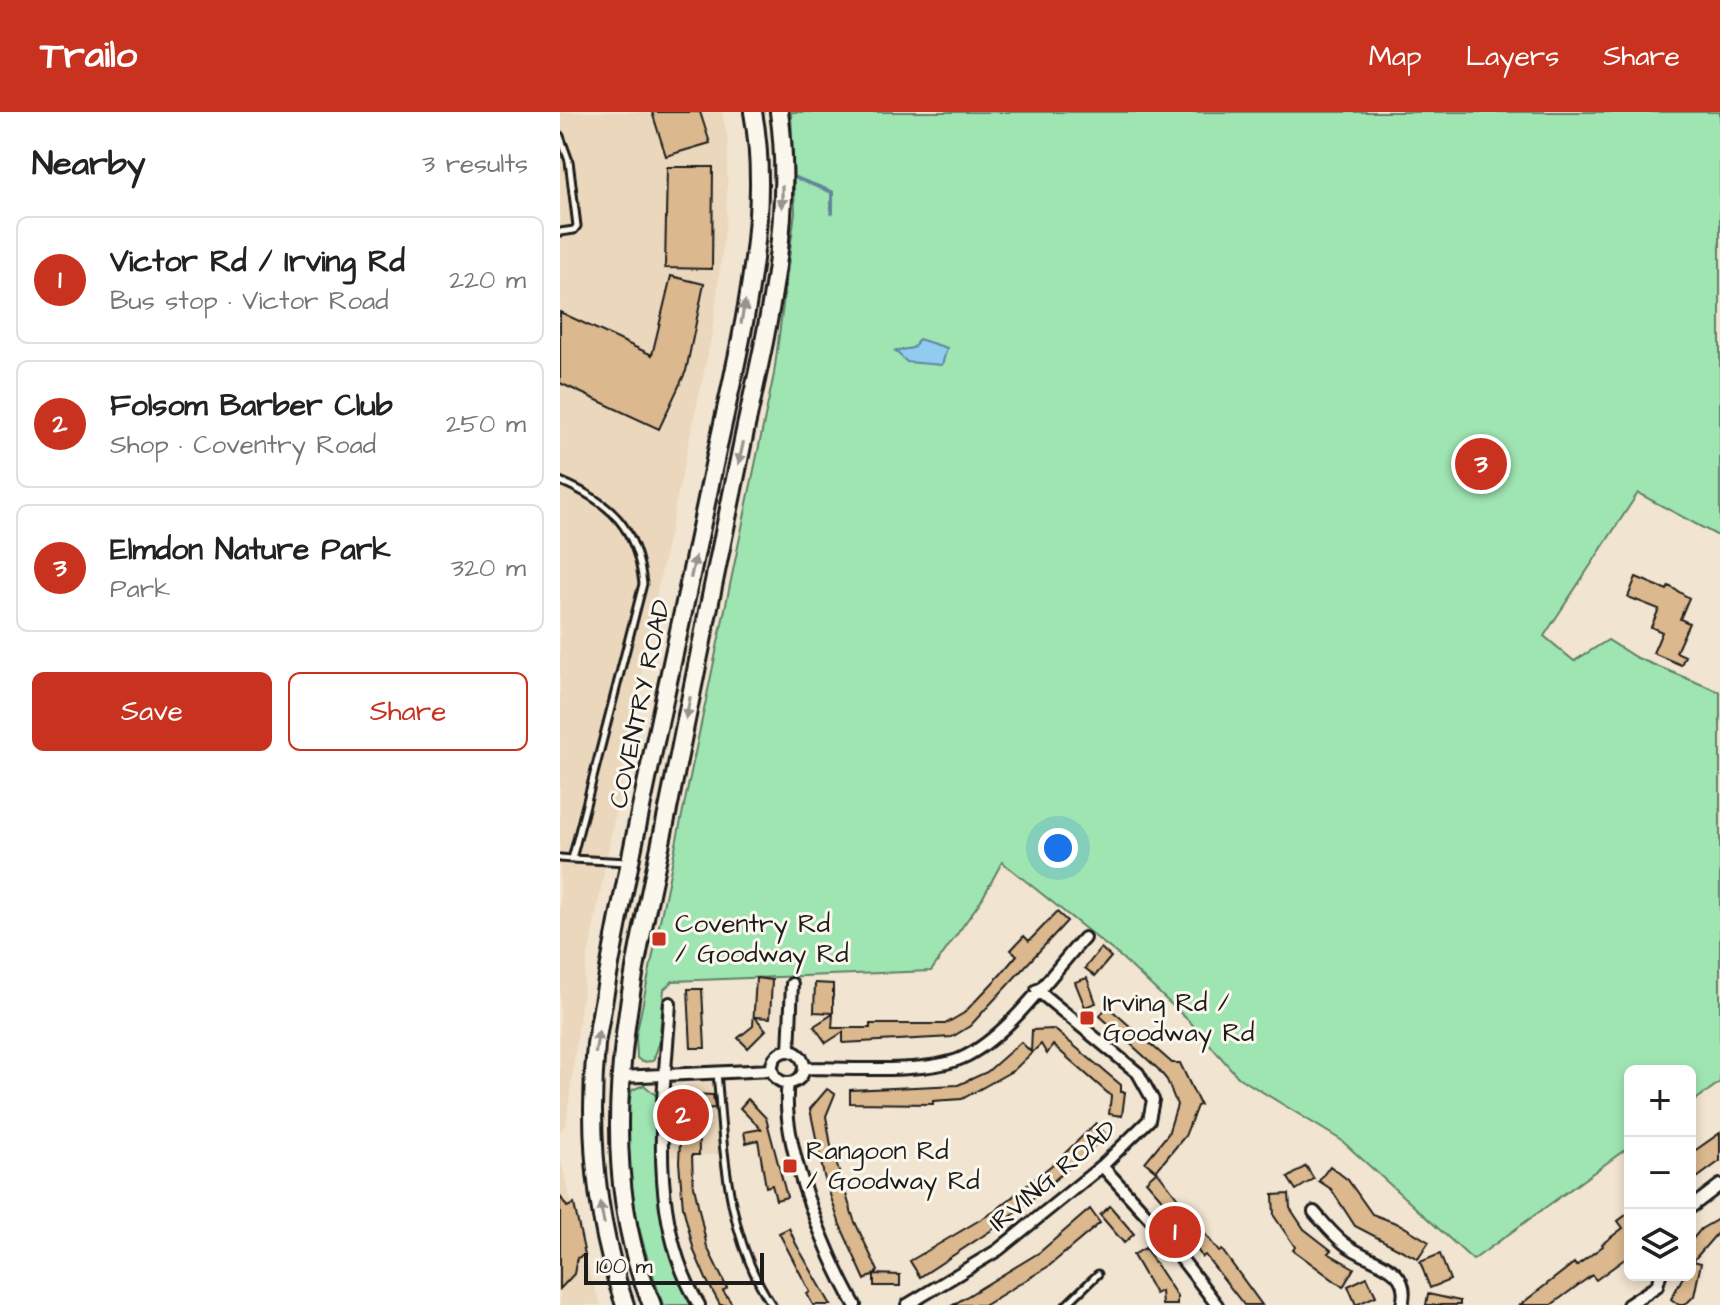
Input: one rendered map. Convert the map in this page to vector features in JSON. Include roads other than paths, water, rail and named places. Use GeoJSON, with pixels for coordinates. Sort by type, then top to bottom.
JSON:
{"type":"FeatureCollection","features":[{"type":"Feature","properties":{"kind":"highway","name":"COVENTRY ROAD"},"geometry":{"type":"LineString","coordinates":[[625,1305],[613,1271],[595,1174],[591,1103],[607,978],[731,380],[752,260],[761,185],[754,112]]}},
{"type":"Feature","properties":{"kind":"highway","name":"COVENTRY ROAD"},"geometry":{"type":"LineString","coordinates":[[652,1305],[636,1266],[622,1200],[620,1077],[657,867],[759,369],[782,217],[779,112]]}},
{"type":"Feature","properties":{"kind":"highway"},"geometry":{"type":"LineString","coordinates":[[636,1266],[644,1305]]}},
{"type":"Feature","properties":{"kind":"street"},"geometry":{"type":"LineString","coordinates":[[804,1068],[917,1066],[963,1057],[999,1031],[1084,938]]}},
{"type":"Feature","properties":{"kind":"street"},"geometry":{"type":"LineString","coordinates":[[789,1051],[792,984]]}},
{"type":"Feature","properties":{"kind":"street","name":"IRVING ROAD"},"geometry":{"type":"LineString","coordinates":[[907,1305],[998,1250],[1102,1166],[1149,1120],[1153,1100],[1150,1092],[1127,1063],[1037,990]]}},
{"type":"Feature","properties":{"kind":"street"},"geometry":{"type":"LineString","coordinates":[[670,1003],[663,1149],[666,1210],[680,1262],[699,1305]]}},
{"type":"Feature","properties":{"kind":"street"},"geometry":{"type":"LineString","coordinates":[[789,1051],[799,1055],[804,1068],[799,1079],[788,1083],[777,1080],[772,1070],[776,1056],[789,1051]]}},
{"type":"Feature","properties":{"kind":"street"},"geometry":{"type":"LineString","coordinates":[[620,1077],[772,1070]]}},
{"type":"Feature","properties":{"kind":"street"},"geometry":{"type":"LineString","coordinates":[[788,1083],[790,1120],[813,1218],[855,1305]]}},
{"type":"Feature","properties":{"kind":"street"},"geometry":{"type":"LineString","coordinates":[[1102,1166],[1154,1223],[1217,1305]]}},
{"type":"Feature","properties":{"kind":"street"},"geometry":{"type":"LineString","coordinates":[[1696,1203],[1720,1185]]}},
{"type":"Feature","properties":{"kind":"street"},"geometry":{"type":"LineString","coordinates":[[1314,1212],[1347,1246],[1397,1272],[1405,1284],[1402,1305]]}},
{"type":"Feature","properties":{"kind":"street"},"geometry":{"type":"LineString","coordinates":[[1628,1305],[1657,1286],[1658,1281]]}},
{"type":"Feature","properties":{"kind":"lane"},"geometry":{"type":"LineString","coordinates":[[560,136],[569,161],[577,226],[574,230],[560,232]]}},
{"type":"Feature","properties":{"kind":"lane"},"geometry":{"type":"LineString","coordinates":[[560,481],[588,493],[617,516],[640,555],[643,584],[572,859]]}},
{"type":"Feature","properties":{"kind":"lane"},"geometry":{"type":"LineString","coordinates":[[560,858],[608,858],[632,863]]}},
{"type":"Feature","properties":{"kind":"lane"},"geometry":{"type":"LineString","coordinates":[[717,1072],[730,1195],[744,1249],[772,1305]]}},
{"type":"Feature","properties":{"kind":"lane"},"geometry":{"type":"LineString","coordinates":[[1066,1305],[1098,1274]]}},
{"type":"Feature","properties":{"kind":"water"},"geometry":{"type":"Polygon","coordinates":[[[919,339],[947,348],[942,365],[907,362],[895,351],[913,348],[919,339]]]}},
{"type":"Feature","properties":{"kind":"waterway"},"geometry":{"type":"LineString","coordinates":[[796,178],[832,192],[832,213]]}},
{"type":"Feature","properties":{"kind":"place","name":"Elmdon Nature Park"},"geometry":{"type":"Point","coordinates":[1481,464]}},
{"type":"Feature","properties":{"kind":"place","name":"Coventry Rd / Goodway Rd"},"geometry":{"type":"Point","coordinates":[659,939]}},
{"type":"Feature","properties":{"kind":"place","name":"Irving Rd / Goodway Rd"},"geometry":{"type":"Point","coordinates":[1087,1018]}},
{"type":"Feature","properties":{"kind":"place","name":"Folsom Barber Club"},"geometry":{"type":"Point","coordinates":[683,1115]}},
{"type":"Feature","properties":{"kind":"place","name":"Rangoon Rd / Goodway Rd"},"geometry":{"type":"Point","coordinates":[790,1166]}},
{"type":"Feature","properties":{"kind":"place","name":"Victor Rd / Irving Rd"},"geometry":{"type":"Point","coordinates":[1175,1232]}}]}
